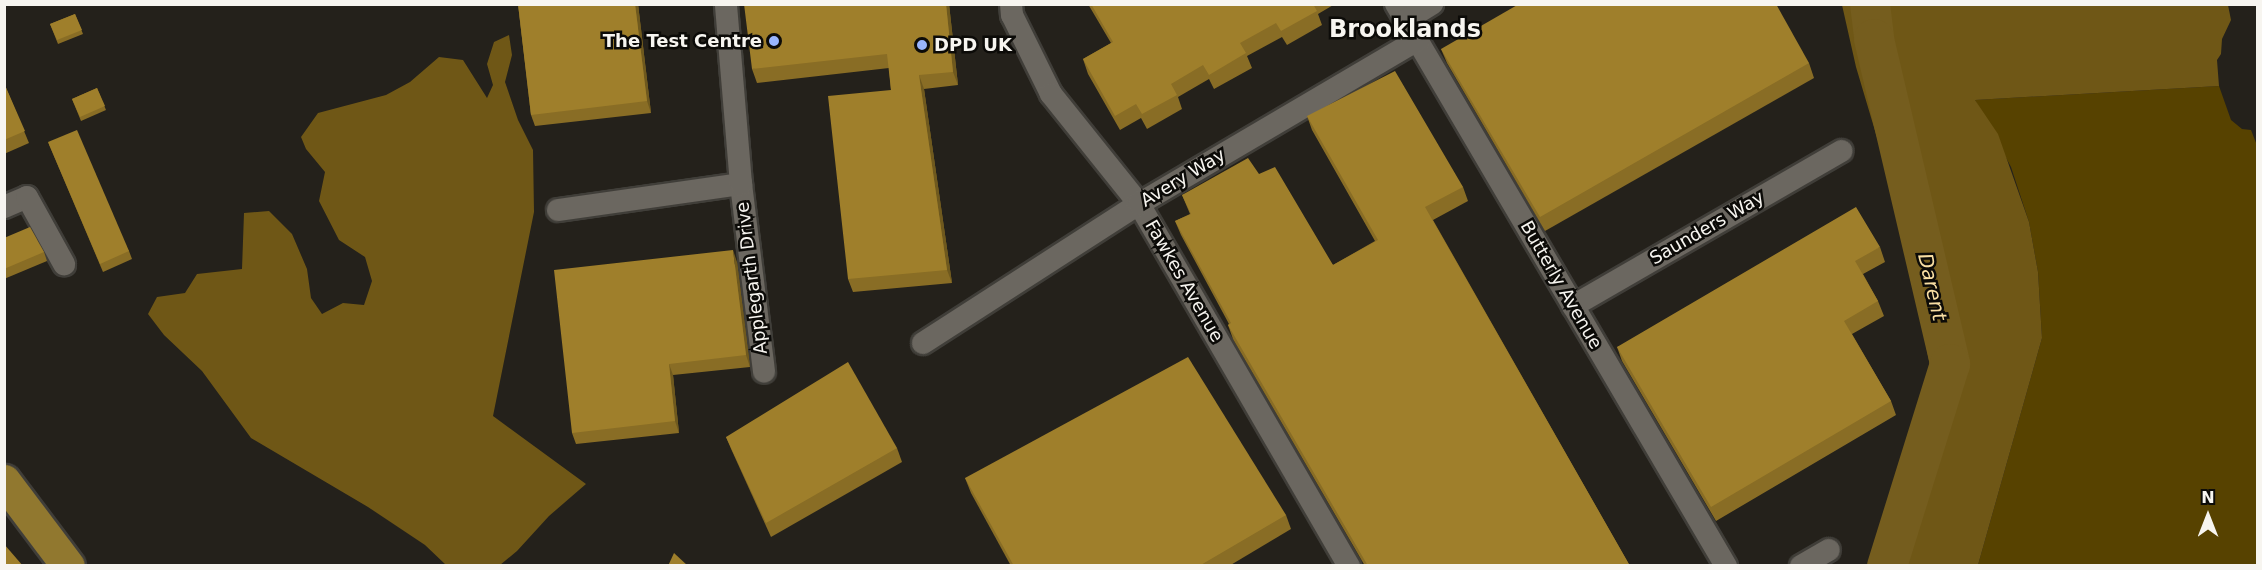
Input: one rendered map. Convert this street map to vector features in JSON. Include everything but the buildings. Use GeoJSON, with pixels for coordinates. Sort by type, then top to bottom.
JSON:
{"type":"FeatureCollection","features":[{"type":"Feature","properties":{"kind":"main road"},"geometry":{"type":"LineString","coordinates":[[4,481],[68,566]]}},
{"type":"Feature","properties":{"kind":"street","name":"Applegarth Drive"},"geometry":{"type":"LineString","coordinates":[[726,4],[741,184],[764,372]]}},
{"type":"Feature","properties":{"kind":"street","name":"Fawkes Avenue"},"geometry":{"type":"LineString","coordinates":[[1011,4],[1012,15],[1051,94],[1139,204],[1349,566]]}},
{"type":"Feature","properties":{"kind":"street"},"geometry":{"type":"LineString","coordinates":[[1401,12],[1432,4]]}},
{"type":"Feature","properties":{"kind":"street","name":"Butterly Avenue"},"geometry":{"type":"LineString","coordinates":[[1401,12],[1726,566]]}},
{"type":"Feature","properties":{"kind":"street","name":"Avery Way"},"geometry":{"type":"LineString","coordinates":[[923,343],[1139,204],[1417,40]]}},
{"type":"Feature","properties":{"kind":"street","name":"Saunders Way"},"geometry":{"type":"LineString","coordinates":[[1574,306],[1841,151]]}},
{"type":"Feature","properties":{"kind":"street","name":"Applegarth Drive"},"geometry":{"type":"LineString","coordinates":[[558,210],[741,184]]}},
{"type":"Feature","properties":{"kind":"street"},"geometry":{"type":"LineString","coordinates":[[4,207],[27,197],[64,264]]}},
{"type":"Feature","properties":{"kind":"street"},"geometry":{"type":"LineString","coordinates":[[1801,566],[1829,550]]}},
{"type":"Feature","properties":{"kind":"shaded area"},"geometry":{"type":"Polygon","coordinates":[[[1842,5],[2228,5],[2231,20],[2222,39],[2221,54],[2217,60],[2219,86],[1975,100],[1998,134],[2029,222],[2038,272],[2042,338],[1978,565],[1873,565],[1931,371],[1901,218],[1856,67],[1842,5]]]}},
{"type":"Feature","properties":{"kind":"shaded area"},"geometry":{"type":"Polygon","coordinates":[[[509,35],[512,55],[505,82],[518,120],[533,150],[534,212],[493,416],[586,484],[549,516],[517,551],[500,565],[446,565],[425,545],[368,507],[251,438],[202,371],[164,335],[148,314],[157,297],[185,293],[197,274],[242,269],[244,213],[269,211],[292,234],[307,269],[311,298],[322,314],[343,303],[364,305],[372,281],[365,257],[339,240],[319,201],[325,172],[306,149],[301,137],[318,113],[386,95],[410,82],[439,57],[463,60],[487,98],[493,85],[487,64],[494,42],[509,35]]]}},
{"type":"Feature","properties":{"kind":"shaded area"},"geometry":{"type":"Polygon","coordinates":[[[2219,86],[2231,120],[2242,129],[2251,130],[2258,148],[2257,565],[1978,565],[2042,338],[2038,272],[2029,222],[2011,167],[1975,100],[2219,86]]]}},
{"type":"Feature","properties":{"kind":"waterway","name":"Darent"},"geometry":{"type":"LineString","coordinates":[[1870,4],[1874,39],[1950,364],[1887,566]]}},
{"type":"Feature","properties":{"kind":"place","name":"The Test Centre"},"geometry":{"type":"Point","coordinates":[774,41]}},
{"type":"Feature","properties":{"kind":"place","name":"DPD UK"},"geometry":{"type":"Point","coordinates":[922,45]}},
{"type":"Feature","properties":{"kind":"district","name":"Brooklands"},"geometry":{"type":"Point","coordinates":[1405,30]}}]}
